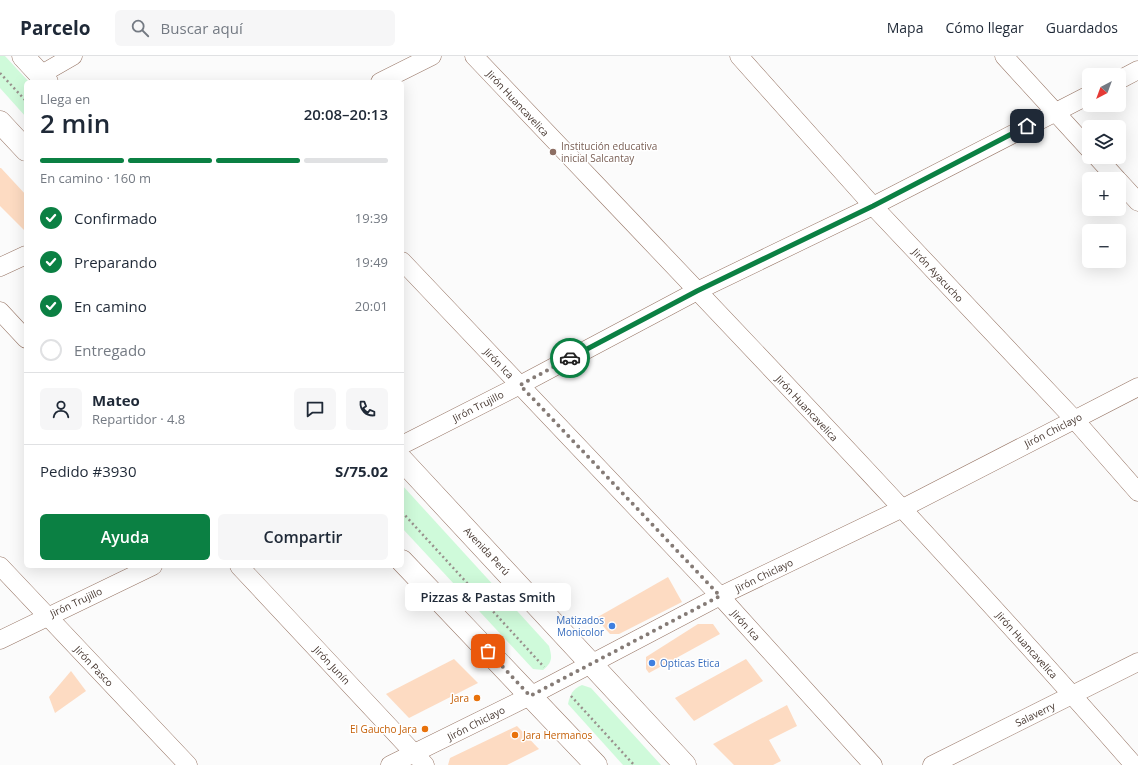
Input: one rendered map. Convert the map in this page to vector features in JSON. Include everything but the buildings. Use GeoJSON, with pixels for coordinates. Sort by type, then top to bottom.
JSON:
{"type":"FeatureCollection","features":[{"type":"Feature","properties":{"kind":"main road"},"geometry":{"type":"LineString","coordinates":[[23,56],[44,79]]}},
{"type":"Feature","properties":{"kind":"main road"},"geometry":{"type":"LineString","coordinates":[[0,122],[24,148]]}},
{"type":"Feature","properties":{"kind":"main road","name":"Avenida Perú"},"geometry":{"type":"LineString","coordinates":[[404,462],[685,765]]}},
{"type":"Feature","properties":{"kind":"main road"},"geometry":{"type":"LineString","coordinates":[[404,563],[596,765]]}},
{"type":"Feature","properties":{"kind":"street"},"geometry":{"type":"LineString","coordinates":[[44,79],[73,56]]}},
{"type":"Feature","properties":{"kind":"street"},"geometry":{"type":"LineString","coordinates":[[384,80],[432,56]]}},
{"type":"Feature","properties":{"kind":"street","name":"Jirón Huancavelica"},"geometry":{"type":"LineString","coordinates":[[474,56],[903,508],[1134,765]]}},
{"type":"Feature","properties":{"kind":"street","name":"Jirón Ayacucho"},"geometry":{"type":"LineString","coordinates":[[739,56],[873,206],[1074,419],[1138,492]]}},
{"type":"Feature","properties":{"kind":"street"},"geometry":{"type":"LineString","coordinates":[[1004,56],[1082,141]]}},
{"type":"Feature","properties":{"kind":"street"},"geometry":{"type":"LineString","coordinates":[[1126,76],[1138,70]]}},
{"type":"Feature","properties":{"kind":"street","name":"Jirón Trujillo"},"geometry":{"type":"LineString","coordinates":[[404,444],[520,385],[697,291],[873,206],[1082,98]]}},
{"type":"Feature","properties":{"kind":"street"},"geometry":{"type":"LineString","coordinates":[[1103,164],[1111,172]]}},
{"type":"Feature","properties":{"kind":"street"},"geometry":{"type":"LineString","coordinates":[[1126,189],[1138,202]]}},
{"type":"Feature","properties":{"kind":"street"},"geometry":{"type":"LineString","coordinates":[[0,267],[24,256]]}},
{"type":"Feature","properties":{"kind":"street","name":"Jirón Ica"},"geometry":{"type":"LineString","coordinates":[[404,263],[720,596],[873,765]]}},
{"type":"Feature","properties":{"kind":"street"},"geometry":{"type":"LineString","coordinates":[[0,311],[24,336]]}},
{"type":"Feature","properties":{"kind":"street","name":"Jirón Chiclayo"},"geometry":{"type":"LineString","coordinates":[[390,765],[420,759],[557,681],[720,596],[903,508],[1138,387]]}},
{"type":"Feature","properties":{"kind":"street","name":"Jirón Pasco"},"geometry":{"type":"LineString","coordinates":[[0,566],[188,765]]}},
{"type":"Feature","properties":{"kind":"street","name":"Jirón Trujillo"},"geometry":{"type":"LineString","coordinates":[[0,640],[149,568]]}},
{"type":"Feature","properties":{"kind":"street","name":"Jirón Junín"},"geometry":{"type":"LineString","coordinates":[[241,568],[420,759]]}},
{"type":"Feature","properties":{"kind":"street","name":"Salaverry"},"geometry":{"type":"LineString","coordinates":[[932,765],[1138,662]]}},
{"type":"Feature","properties":{"kind":"path"},"geometry":{"type":"LineString","coordinates":[[0,72],[24,99]]}},
{"type":"Feature","properties":{"kind":"path"},"geometry":{"type":"LineString","coordinates":[[404,514],[634,765]]}},
{"type":"Feature","properties":{"kind":"green space"},"geometry":{"type":"Polygon","coordinates":[[[0,56],[5,56],[27,80],[24,80],[24,115],[0,88],[0,56]]]}},
{"type":"Feature","properties":{"kind":"green space"},"geometry":{"type":"Polygon","coordinates":[[[404,487],[549,646],[551,659],[549,664],[543,670],[533,669],[404,530],[404,487]]]}},
{"type":"Feature","properties":{"kind":"green space"},"geometry":{"type":"Polygon","coordinates":[[[582,685],[591,688],[661,765],[623,765],[568,704],[572,692],[582,685]]]}},
{"type":"Feature","properties":{"kind":"way so far"},"geometry":{"type":"LineString","coordinates":[[488,651],[530,696],[720,596],[520,385],[570,358]]}},
{"type":"Feature","properties":{"kind":"place","name":"Institución educativa inicial Salcantay"},"geometry":{"type":"Point","coordinates":[553,152]}},
{"type":"Feature","properties":{"kind":"place","name":"Matizados Monicolor"},"geometry":{"type":"Point","coordinates":[612,626]}},
{"type":"Feature","properties":{"kind":"place","name":"Pizzas & Pastas Smith"},"geometry":{"type":"Point","coordinates":[488,651]}},
{"type":"Feature","properties":{"kind":"place","name":"Opticas Etica"},"geometry":{"type":"Point","coordinates":[652,663]}},
{"type":"Feature","properties":{"kind":"place","name":"Jara"},"geometry":{"type":"Point","coordinates":[477,698]}},
{"type":"Feature","properties":{"kind":"place","name":"El Gaucho Jara"},"geometry":{"type":"Point","coordinates":[425,729]}},
{"type":"Feature","properties":{"kind":"place","name":"Jara Hermanos"},"geometry":{"type":"Point","coordinates":[515,735]}},
{"type":"Feature","properties":{"kind":"route"},"geometry":{"type":"LineString","coordinates":[[570,358],[697,291],[873,206],[1027,126]]}}]}
